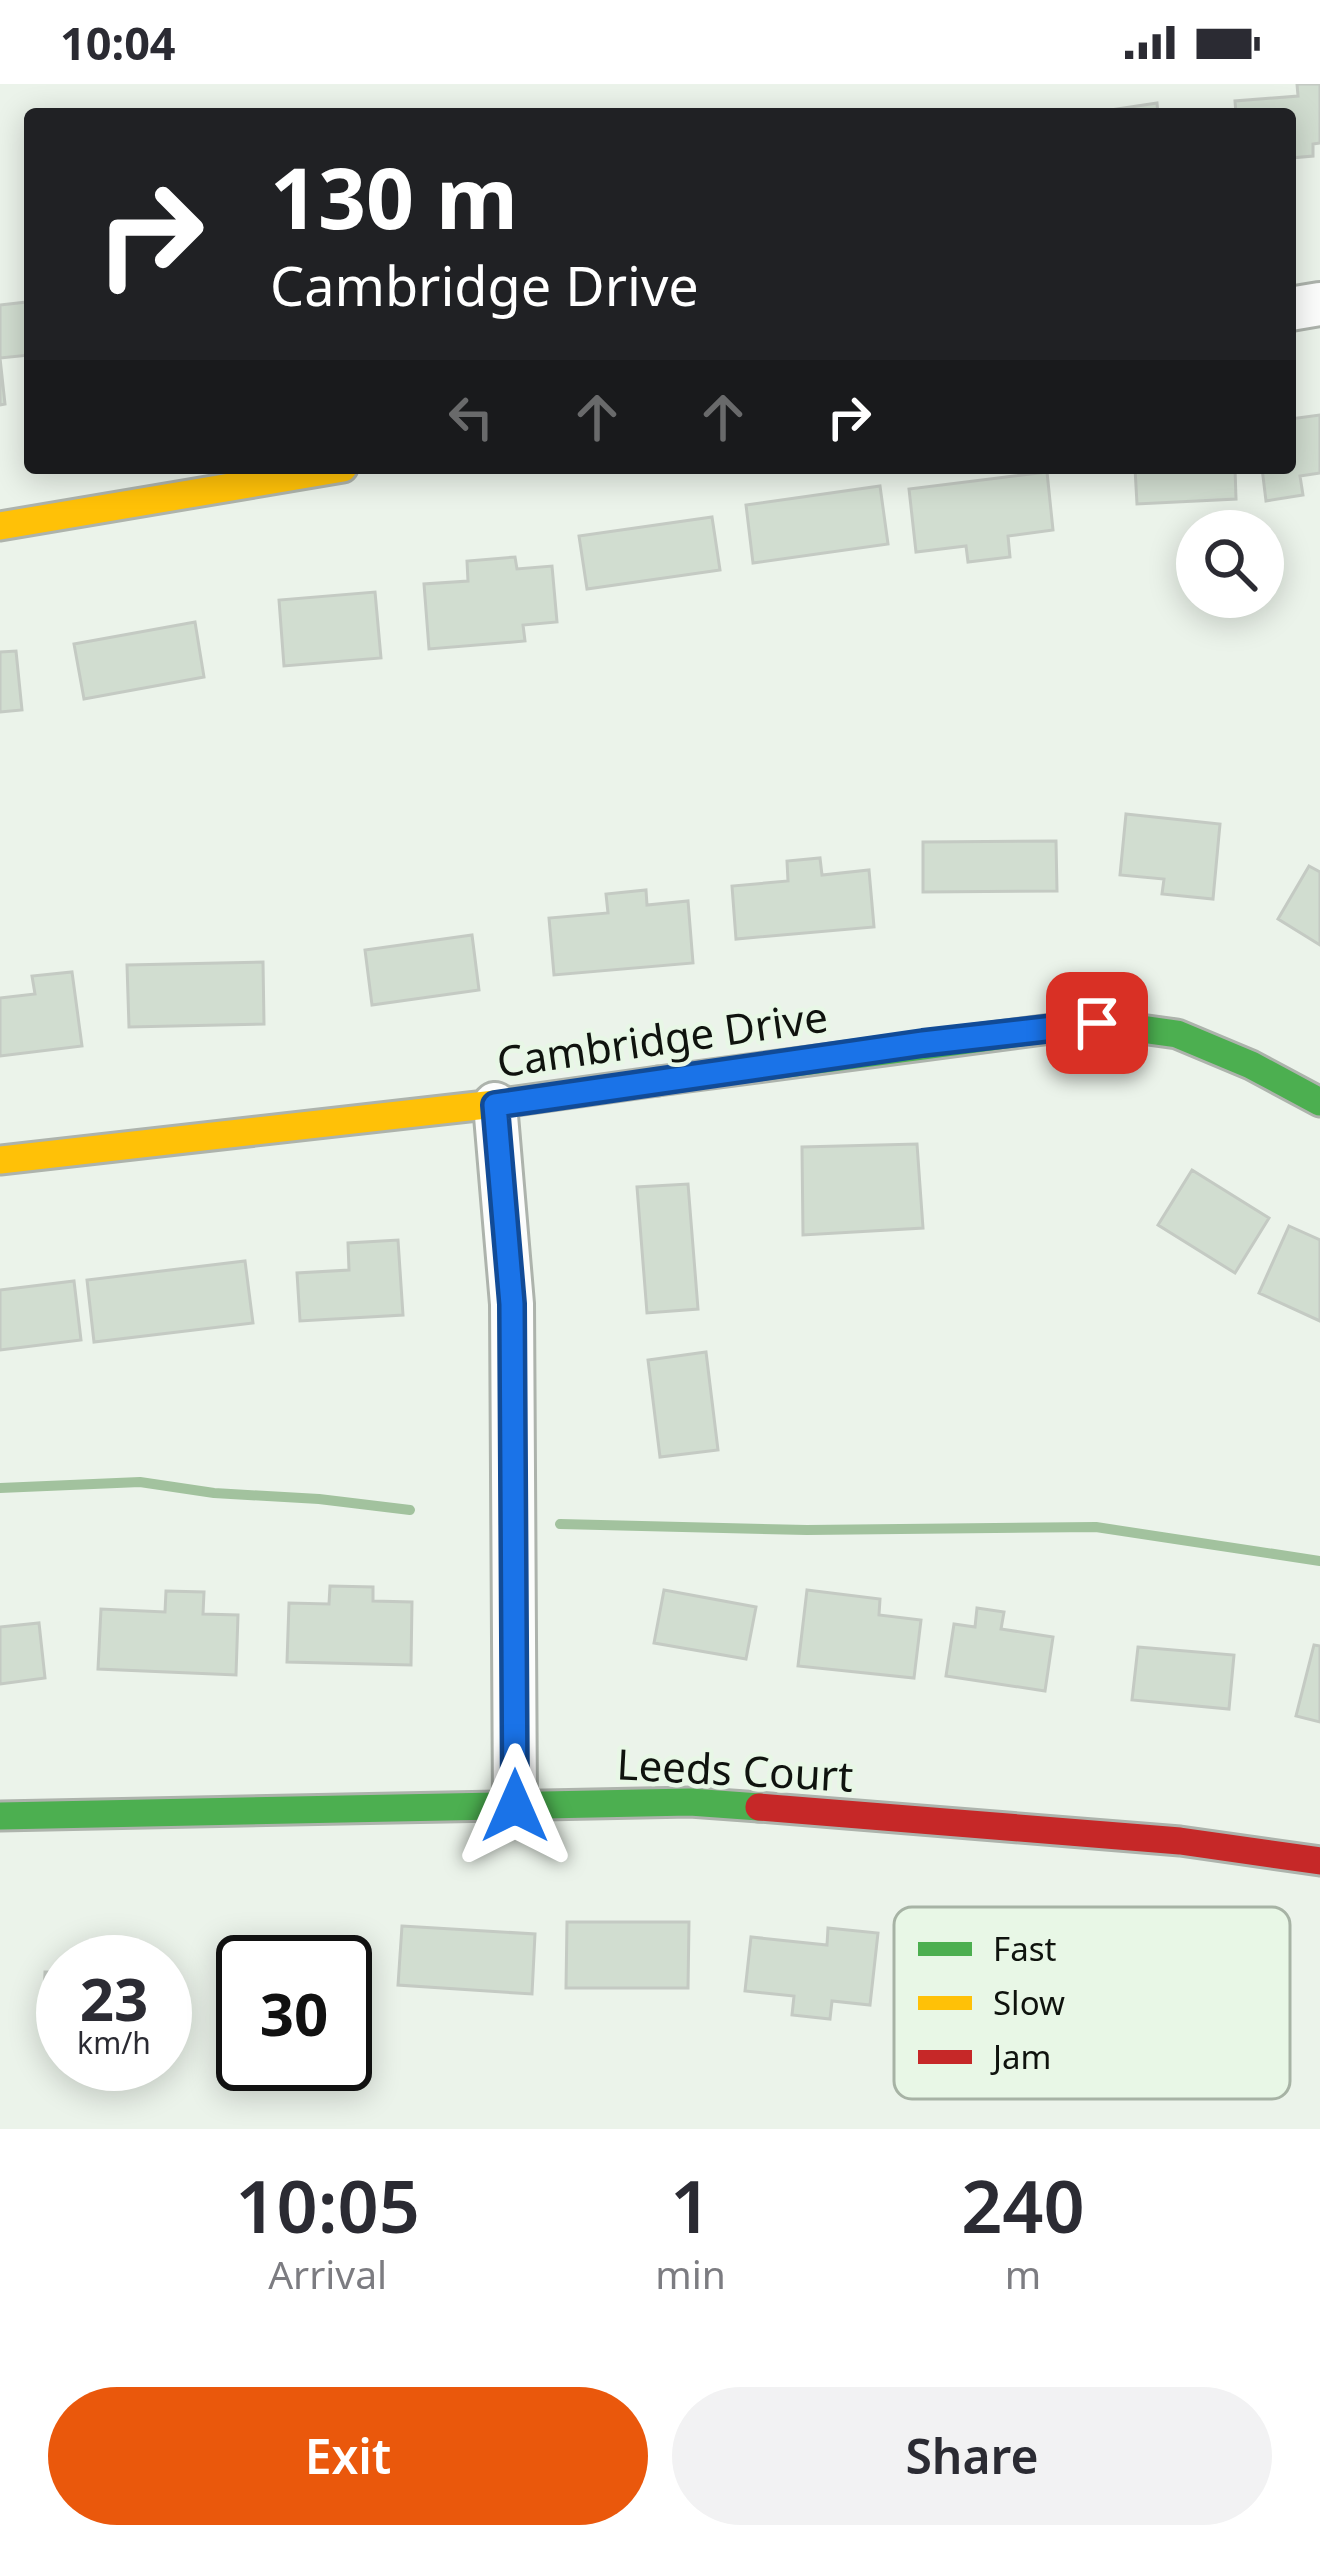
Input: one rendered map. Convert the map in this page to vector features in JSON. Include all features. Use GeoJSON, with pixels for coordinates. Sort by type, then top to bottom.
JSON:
{"type":"FeatureCollection","features":[{"type":"Feature","properties":{"kind":"street"},"geometry":{"type":"LineString","coordinates":[[0,526],[308,474]]}},
{"type":"Feature","properties":{"kind":"street","name":"Cambridge Drive"},"geometry":{"type":"LineString","coordinates":[[0,1160],[495,1105],[923,1043],[1097,1023],[1178,1034],[1251,1064],[1320,1102]]}},
{"type":"Feature","properties":{"kind":"street"},"geometry":{"type":"LineString","coordinates":[[495,1105],[512,1304],[515,1806]]}},
{"type":"Feature","properties":{"kind":"street","name":"Leeds Court"},"geometry":{"type":"LineString","coordinates":[[0,1816],[690,1802],[1180,1841],[1320,1861]]}},
{"type":"Feature","properties":{"kind":"building"},"geometry":{"type":"Polygon","coordinates":[[[1297,84],[1320,84],[1320,143],[1313,144],[1313,156],[1296,157],[1296,108],[1236,108],[1235,101],[1298,96],[1297,84]]]}},
{"type":"Feature","properties":{"kind":"building"},"geometry":{"type":"Polygon","coordinates":[[[24,302],[24,356],[0,358],[0,305],[24,302]]]}},
{"type":"Feature","properties":{"kind":"building"},"geometry":{"type":"Polygon","coordinates":[[[0,358],[5,404],[0,405],[0,358]]]}},
{"type":"Feature","properties":{"kind":"building"},"geometry":{"type":"Polygon","coordinates":[[[1320,415],[1320,473],[1300,476],[1303,495],[1266,501],[1263,474],[1296,474],[1296,418],[1320,415]]]}},
{"type":"Feature","properties":{"kind":"building"},"geometry":{"type":"Polygon","coordinates":[[[1047,474],[1053,530],[1008,536],[1010,557],[968,562],[966,546],[916,552],[909,489],[1047,474]]]}},
{"type":"Feature","properties":{"kind":"building"},"geometry":{"type":"Polygon","coordinates":[[[1135,474],[1235,474],[1236,499],[1137,504],[1135,474]]]}},
{"type":"Feature","properties":{"kind":"building"},"geometry":{"type":"Polygon","coordinates":[[[880,486],[888,544],[753,563],[746,505],[880,486]]]}},
{"type":"Feature","properties":{"kind":"building"},"geometry":{"type":"Polygon","coordinates":[[[712,517],[720,570],[587,589],[579,536],[712,517]]]}},
{"type":"Feature","properties":{"kind":"building"},"geometry":{"type":"Polygon","coordinates":[[[515,557],[517,569],[552,566],[557,622],[523,625],[525,641],[429,649],[424,584],[468,581],[467,561],[515,557]]]}},
{"type":"Feature","properties":{"kind":"building"},"geometry":{"type":"Polygon","coordinates":[[[375,592],[381,658],[284,666],[279,600],[375,592]]]}},
{"type":"Feature","properties":{"kind":"building"},"geometry":{"type":"Polygon","coordinates":[[[195,622],[204,677],[84,699],[74,644],[195,622]]]}},
{"type":"Feature","properties":{"kind":"building"},"geometry":{"type":"Polygon","coordinates":[[[16,651],[22,710],[0,712],[0,652],[16,651]]]}},
{"type":"Feature","properties":{"kind":"building"},"geometry":{"type":"Polygon","coordinates":[[[1126,814],[1220,824],[1213,899],[1162,894],[1164,879],[1120,875],[1126,814]]]}},
{"type":"Feature","properties":{"kind":"building"},"geometry":{"type":"Polygon","coordinates":[[[1056,841],[1057,891],[923,892],[923,842],[1056,841]]]}},
{"type":"Feature","properties":{"kind":"building"},"geometry":{"type":"Polygon","coordinates":[[[820,858],[822,875],[869,870],[874,927],[736,939],[732,886],[788,881],[787,861],[820,858]]]}},
{"type":"Feature","properties":{"kind":"building"},"geometry":{"type":"Polygon","coordinates":[[[1309,866],[1320,872],[1320,945],[1278,919],[1309,866]]]}},
{"type":"Feature","properties":{"kind":"building"},"geometry":{"type":"Polygon","coordinates":[[[646,890],[647,905],[688,901],[693,963],[554,975],[549,918],[608,913],[606,894],[646,890]]]}},
{"type":"Feature","properties":{"kind":"building"},"geometry":{"type":"Polygon","coordinates":[[[472,935],[479,990],[372,1005],[365,950],[472,935]]]}},
{"type":"Feature","properties":{"kind":"building"},"geometry":{"type":"Polygon","coordinates":[[[263,962],[264,1024],[129,1027],[127,965],[263,962]]]}},
{"type":"Feature","properties":{"kind":"building"},"geometry":{"type":"Polygon","coordinates":[[[72,972],[82,1046],[0,1056],[0,998],[35,994],[32,976],[72,972]]]}},
{"type":"Feature","properties":{"kind":"building"},"geometry":{"type":"Polygon","coordinates":[[[917,1144],[923,1228],[803,1235],[802,1147],[917,1144]]]}},
{"type":"Feature","properties":{"kind":"building"},"geometry":{"type":"Polygon","coordinates":[[[1192,1170],[1269,1218],[1235,1273],[1158,1225],[1192,1170]]]}},
{"type":"Feature","properties":{"kind":"building"},"geometry":{"type":"Polygon","coordinates":[[[688,1184],[698,1309],[647,1313],[637,1187],[688,1184]]]}},
{"type":"Feature","properties":{"kind":"building"},"geometry":{"type":"Polygon","coordinates":[[[1289,1226],[1320,1240],[1320,1321],[1259,1293],[1289,1226]]]}},
{"type":"Feature","properties":{"kind":"building"},"geometry":{"type":"Polygon","coordinates":[[[398,1240],[403,1315],[300,1321],[297,1273],[349,1270],[348,1243],[398,1240]]]}},
{"type":"Feature","properties":{"kind":"building"},"geometry":{"type":"Polygon","coordinates":[[[245,1261],[253,1323],[94,1342],[87,1280],[245,1261]]]}},
{"type":"Feature","properties":{"kind":"building"},"geometry":{"type":"Polygon","coordinates":[[[74,1281],[81,1340],[0,1350],[0,1290],[74,1281]]]}},
{"type":"Feature","properties":{"kind":"building"},"geometry":{"type":"Polygon","coordinates":[[[706,1352],[718,1450],[660,1457],[648,1360],[706,1352]]]}},
{"type":"Feature","properties":{"kind":"building"},"geometry":{"type":"Polygon","coordinates":[[[330,1586],[373,1587],[373,1601],[412,1602],[411,1665],[287,1662],[289,1603],[329,1604],[330,1586]]]}},
{"type":"Feature","properties":{"kind":"building"},"geometry":{"type":"Polygon","coordinates":[[[664,1590],[756,1607],[746,1659],[654,1643],[664,1590]]]}},
{"type":"Feature","properties":{"kind":"building"},"geometry":{"type":"Polygon","coordinates":[[[807,1590],[880,1599],[879,1615],[921,1620],[914,1678],[798,1666],[807,1590]]]}},
{"type":"Feature","properties":{"kind":"building"},"geometry":{"type":"Polygon","coordinates":[[[166,1591],[204,1592],[203,1614],[238,1615],[236,1675],[98,1669],[101,1609],[165,1612],[166,1591]]]}},
{"type":"Feature","properties":{"kind":"building"},"geometry":{"type":"Polygon","coordinates":[[[977,1608],[1004,1612],[1001,1629],[1053,1637],[1045,1691],[946,1676],[954,1624],[975,1627],[977,1608]]]}},
{"type":"Feature","properties":{"kind":"building"},"geometry":{"type":"Polygon","coordinates":[[[39,1623],[45,1678],[0,1684],[0,1627],[39,1623]]]}},
{"type":"Feature","properties":{"kind":"building"},"geometry":{"type":"Polygon","coordinates":[[[1314,1645],[1320,1646],[1320,1722],[1296,1716],[1314,1645]]]}},
{"type":"Feature","properties":{"kind":"building"},"geometry":{"type":"Polygon","coordinates":[[[1138,1647],[1234,1655],[1229,1709],[1132,1700],[1138,1647]]]}},
{"type":"Feature","properties":{"kind":"building"},"geometry":{"type":"Polygon","coordinates":[[[567,1922],[689,1922],[688,1988],[566,1988],[567,1922]]]}},
{"type":"Feature","properties":{"kind":"building"},"geometry":{"type":"Polygon","coordinates":[[[402,1926],[535,1934],[532,1994],[398,1985],[402,1926]]]}},
{"type":"Feature","properties":{"kind":"building"},"geometry":{"type":"Polygon","coordinates":[[[828,1928],[878,1933],[870,2005],[832,2001],[830,2019],[792,2015],[794,1996],[745,1991],[751,1937],[827,1945],[828,1928]]]}},
{"type":"Feature","properties":{"kind":"waterway"},"geometry":{"type":"LineString","coordinates":[[0,1488],[140,1482],[410,1510]]}},
{"type":"Feature","properties":{"kind":"waterway"},"geometry":{"type":"LineString","coordinates":[[560,1524],[807,1530],[1096,1527],[1320,1561]]}},
{"type":"Feature","properties":{"kind":"traffic: fast"},"geometry":{"type":"LineString","coordinates":[[658,1081],[1097,1023],[1177,1034],[1251,1065],[1320,1102]]}},
{"type":"Feature","properties":{"kind":"traffic: fast"},"geometry":{"type":"LineString","coordinates":[[0,1816],[690,1802],[759,1807]]}},
{"type":"Feature","properties":{"kind":"traffic: slow"},"geometry":{"type":"LineString","coordinates":[[0,526],[308,474]]}},
{"type":"Feature","properties":{"kind":"traffic: slow"},"geometry":{"type":"LineString","coordinates":[[0,1160],[658,1081]]}},
{"type":"Feature","properties":{"kind":"traffic: jam"},"geometry":{"type":"LineString","coordinates":[[759,1807],[1180,1841],[1320,1861]]}},
{"type":"Feature","properties":{"kind":"route"},"geometry":{"type":"LineString","coordinates":[[515,1806],[512,1304],[495,1105],[923,1043],[1097,1023]]}}]}
